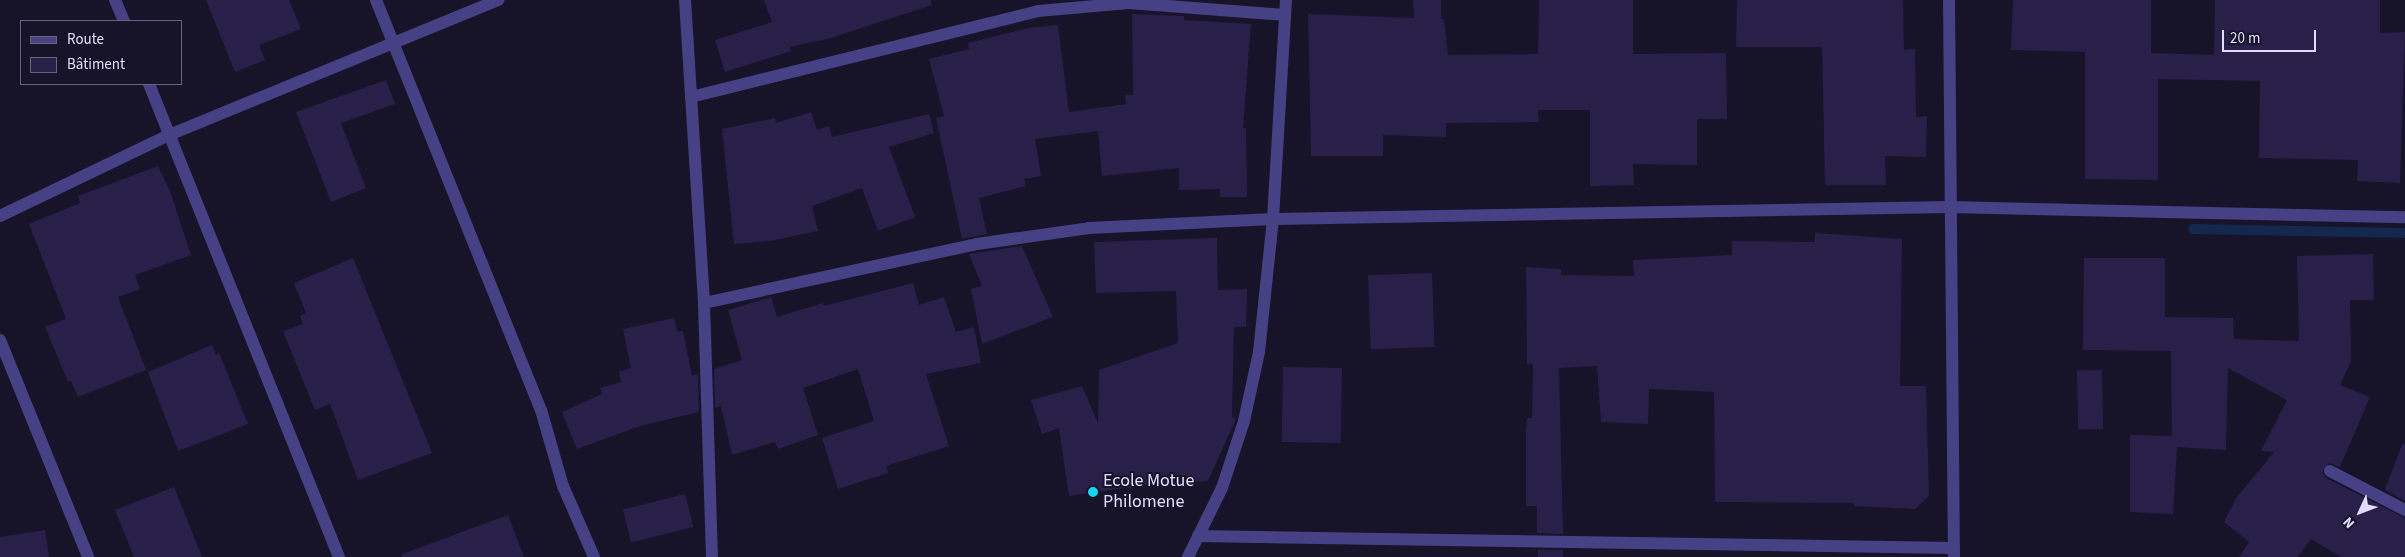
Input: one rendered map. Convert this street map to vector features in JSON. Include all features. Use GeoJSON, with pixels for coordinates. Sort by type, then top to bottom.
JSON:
{"type":"FeatureCollection","features":[{"type":"Feature","properties":{"kind":"street"},"geometry":{"type":"LineString","coordinates":[[115,0],[124,20]]}},
{"type":"Feature","properties":{"kind":"street"},"geometry":{"type":"LineString","coordinates":[[376,0],[391,42],[541,410],[563,486],[594,557]]}},
{"type":"Feature","properties":{"kind":"street"},"geometry":{"type":"LineString","coordinates":[[0,216],[169,135],[391,42],[498,0]]}},
{"type":"Feature","properties":{"kind":"street"},"geometry":{"type":"LineString","coordinates":[[685,0],[704,303],[712,557]]}},
{"type":"Feature","properties":{"kind":"street"},"geometry":{"type":"LineString","coordinates":[[1188,557],[1222,488],[1244,421],[1258,352],[1273,218],[1286,0]]}},
{"type":"Feature","properties":{"kind":"street"},"geometry":{"type":"LineString","coordinates":[[1198,536],[1954,553],[1949,207],[1949,0]]}},
{"type":"Feature","properties":{"kind":"street"},"geometry":{"type":"LineString","coordinates":[[691,97],[1038,11],[1129,2],[1284,15]]}},
{"type":"Feature","properties":{"kind":"street"},"geometry":{"type":"LineString","coordinates":[[149,85],[340,557]]}},
{"type":"Feature","properties":{"kind":"street"},"geometry":{"type":"LineString","coordinates":[[704,303],[986,243],[1089,228],[1273,218],[1949,207],[2405,217]]}},
{"type":"Feature","properties":{"kind":"street"},"geometry":{"type":"LineString","coordinates":[[0,340],[88,557]]}},
{"type":"Feature","properties":{"kind":"street"},"geometry":{"type":"LineString","coordinates":[[2330,470],[2405,510]]}},
{"type":"Feature","properties":{"kind":"building"},"geometry":{"type":"Polygon","coordinates":[[[206,0],[289,0],[301,29],[259,45],[265,60],[235,72],[206,0]]]}},
{"type":"Feature","properties":{"kind":"building"},"geometry":{"type":"Polygon","coordinates":[[[764,0],[931,0],[932,5],[831,38],[790,47],[791,51],[725,72],[715,40],[772,22],[764,0]]]}},
{"type":"Feature","properties":{"kind":"building"},"geometry":{"type":"Polygon","coordinates":[[[1413,0],[1441,0],[1441,19],[1444,19],[1448,55],[1538,54],[1539,0],[1633,0],[1633,54],[1726,53],[1727,119],[1697,119],[1697,165],[1633,164],[1634,185],[1590,186],[1590,110],[1538,110],[1539,122],[1446,123],[1446,137],[1383,135],[1383,156],[1311,156],[1308,14],[1414,18],[1413,0]]]}},
{"type":"Feature","properties":{"kind":"building"},"geometry":{"type":"Polygon","coordinates":[[[1737,0],[1903,0],[1904,50],[1915,49],[1916,117],[1927,116],[1926,157],[1885,156],[1886,185],[1825,185],[1822,47],[1736,47],[1737,0]]]}},
{"type":"Feature","properties":{"kind":"building"},"geometry":{"type":"Polygon","coordinates":[[[2013,0],[2151,0],[2151,53],[2214,55],[2215,0],[2380,0],[2380,33],[2405,32],[2400,183],[2357,181],[2358,160],[2259,158],[2260,81],[2158,79],[2158,180],[2085,179],[2085,52],[2011,50],[2013,0]]]}},
{"type":"Feature","properties":{"kind":"building"},"geometry":{"type":"Polygon","coordinates":[[[1132,14],[1184,16],[1184,20],[1251,24],[1243,128],[1246,128],[1247,197],[1220,197],[1220,189],[1179,190],[1179,168],[1102,176],[1098,131],[1035,139],[1041,176],[1024,179],[1026,186],[979,198],[987,234],[962,239],[936,118],[944,116],[929,59],[969,49],[968,43],[1028,28],[1058,25],[1069,112],[1126,104],[1125,95],[1133,95],[1132,14]]]}},
{"type":"Feature","properties":{"kind":"building"},"geometry":{"type":"Polygon","coordinates":[[[386,80],[395,104],[341,123],[366,188],[331,202],[296,112],[386,80]]]}},
{"type":"Feature","properties":{"kind":"building"},"geometry":{"type":"Polygon","coordinates":[[[811,112],[817,130],[829,126],[832,137],[929,114],[934,133],[889,147],[915,217],[878,231],[862,188],[812,206],[818,231],[770,241],[734,244],[722,129],[775,118],[776,123],[811,112]]]}},
{"type":"Feature","properties":{"kind":"building"},"geometry":{"type":"Polygon","coordinates":[[[158,166],[170,191],[191,255],[135,275],[140,289],[118,297],[146,370],[78,397],[71,381],[68,382],[45,327],[66,319],[29,224],[80,203],[78,196],[158,166]]]}},
{"type":"Feature","properties":{"kind":"building"},"geometry":{"type":"Polygon","coordinates":[[[1815,233],[1902,239],[1900,386],[1926,386],[1929,496],[1915,509],[1854,506],[1854,503],[1715,502],[1714,392],[1649,389],[1648,424],[1601,422],[1597,366],[1559,368],[1563,534],[1537,533],[1537,506],[1526,506],[1526,429],[1527,418],[1532,418],[1533,364],[1527,364],[1526,267],[1561,269],[1561,275],[1634,276],[1633,260],[1732,255],[1732,241],[1815,242],[1815,233]]]}},
{"type":"Feature","properties":{"kind":"building"},"geometry":{"type":"Polygon","coordinates":[[[1217,238],[1218,290],[1247,289],[1246,327],[1234,327],[1232,417],[1236,419],[1208,481],[1145,485],[1069,496],[1059,428],[1042,434],[1031,400],[1082,386],[1098,423],[1099,370],[1178,343],[1176,291],[1096,293],[1094,242],[1217,238]]]}},
{"type":"Feature","properties":{"kind":"building"},"geometry":{"type":"Polygon","coordinates":[[[1022,246],[1053,317],[982,344],[971,289],[982,286],[969,254],[1022,246]]]}},
{"type":"Feature","properties":{"kind":"building"},"geometry":{"type":"Polygon","coordinates":[[[2373,254],[2374,300],[2350,300],[2351,361],[2340,385],[2370,397],[2340,467],[2329,463],[2322,472],[2326,478],[2405,518],[2405,557],[2341,557],[2311,539],[2298,557],[2239,557],[2249,542],[2224,522],[2237,497],[2274,452],[2261,451],[2287,400],[2228,368],[2226,450],[2177,447],[2173,514],[2130,512],[2130,435],[2172,436],[2171,351],[2083,350],[2084,258],[2165,258],[2165,317],[2233,318],[2234,339],[2299,341],[2297,256],[2373,254]]]}},
{"type":"Feature","properties":{"kind":"building"},"geometry":{"type":"Polygon","coordinates":[[[353,258],[432,453],[358,480],[330,404],[315,410],[283,331],[303,324],[300,316],[306,313],[294,283],[353,258]]]}},
{"type":"Feature","properties":{"kind":"building"},"geometry":{"type":"Polygon","coordinates":[[[1432,273],[1435,347],[1371,349],[1368,275],[1432,273]]]}},
{"type":"Feature","properties":{"kind":"building"},"geometry":{"type":"Polygon","coordinates":[[[913,283],[919,305],[944,297],[956,332],[974,327],[981,363],[926,374],[949,446],[886,466],[888,473],[838,489],[822,438],[874,421],[858,369],[803,388],[818,435],[778,449],[775,442],[732,455],[721,406],[715,408],[714,369],[742,360],[728,310],[771,297],[777,317],[823,303],[824,306],[913,283]]]}},
{"type":"Feature","properties":{"kind":"building"},"geometry":{"type":"Polygon","coordinates":[[[674,318],[677,332],[683,331],[692,376],[698,374],[699,412],[640,426],[577,449],[562,412],[602,394],[600,388],[621,382],[619,372],[631,368],[623,329],[674,318]]]}},
{"type":"Feature","properties":{"kind":"building"},"geometry":{"type":"Polygon","coordinates":[[[212,345],[216,355],[219,353],[248,424],[178,451],[148,372],[212,345]]]}},
{"type":"Feature","properties":{"kind":"building"},"geometry":{"type":"Polygon","coordinates":[[[1283,367],[1342,368],[1341,443],[1282,442],[1283,367]]]}},
{"type":"Feature","properties":{"kind":"building"},"geometry":{"type":"Polygon","coordinates":[[[2077,370],[2102,370],[2103,429],[2078,429],[2077,370]]]}},
{"type":"Feature","properties":{"kind":"building"},"geometry":{"type":"Polygon","coordinates":[[[2402,444],[2405,444],[2405,501],[2385,490],[2402,444]]]}},
{"type":"Feature","properties":{"kind":"building"},"geometry":{"type":"Polygon","coordinates":[[[174,487],[202,557],[134,557],[115,510],[174,487]]]}},
{"type":"Feature","properties":{"kind":"building"},"geometry":{"type":"Polygon","coordinates":[[[685,494],[693,527],[631,542],[623,509],[685,494]]]}},
{"type":"Feature","properties":{"kind":"building"},"geometry":{"type":"Polygon","coordinates":[[[508,515],[524,557],[402,557],[402,554],[508,515]]]}},
{"type":"Feature","properties":{"kind":"building"},"geometry":{"type":"Polygon","coordinates":[[[45,530],[49,557],[0,557],[0,537],[45,530]]]}},
{"type":"Feature","properties":{"kind":"building"},"geometry":{"type":"Polygon","coordinates":[[[1538,550],[1563,550],[1563,557],[1538,557],[1538,550]]]}},
{"type":"Feature","properties":{"kind":"waterway"},"geometry":{"type":"LineString","coordinates":[[2193,229],[2405,233]]}},
{"type":"Feature","properties":{"kind":"place","name":"Ecole Motue Philomene"},"geometry":{"type":"Point","coordinates":[1093,492]}}]}
